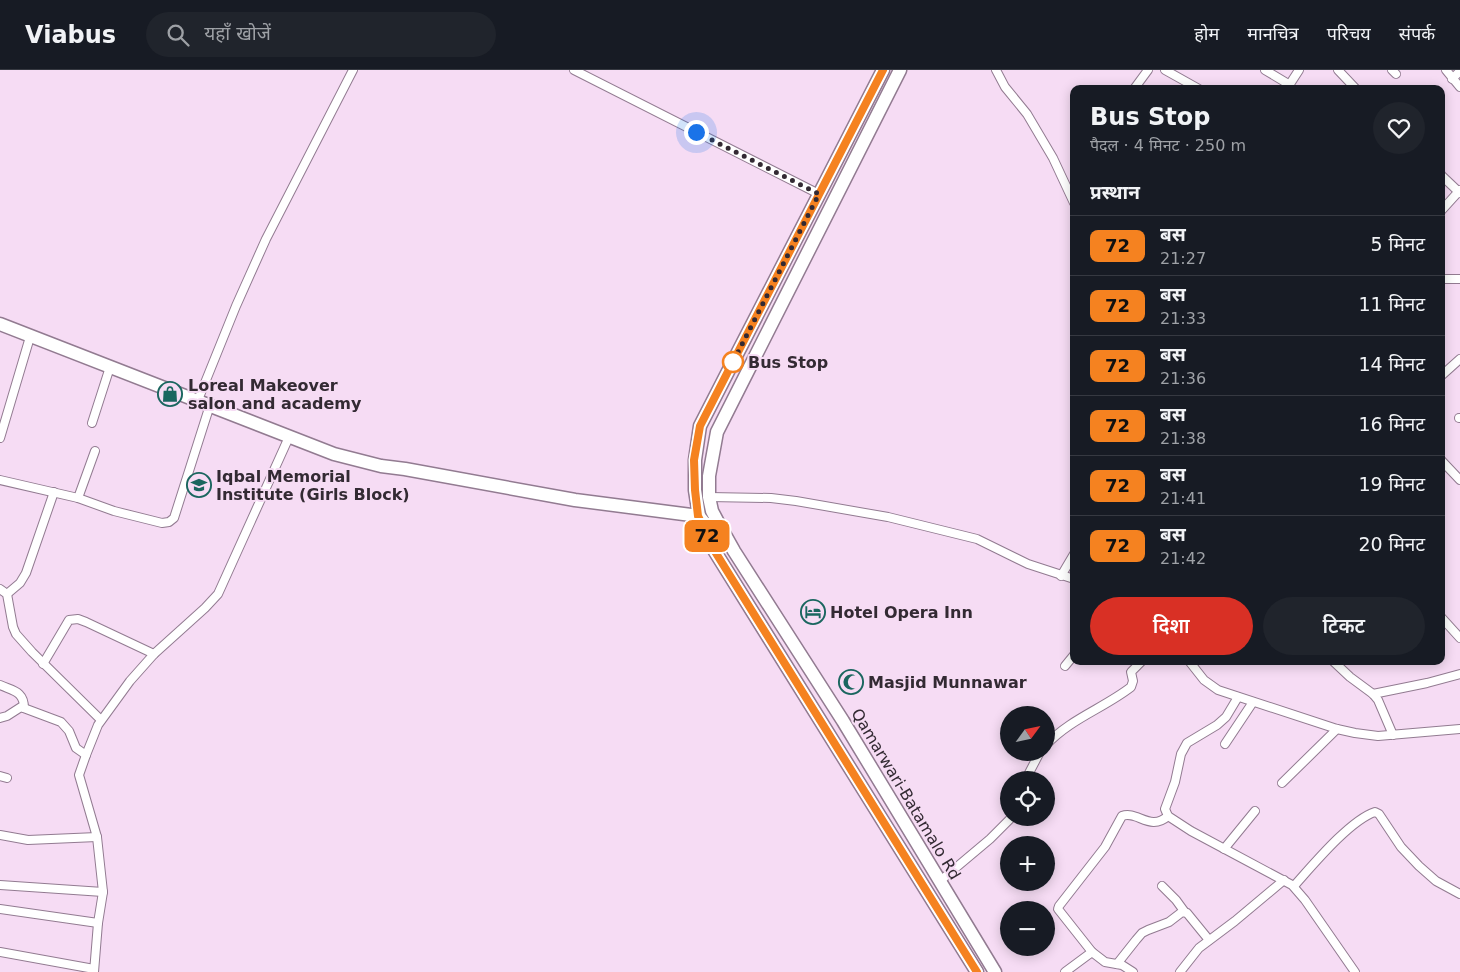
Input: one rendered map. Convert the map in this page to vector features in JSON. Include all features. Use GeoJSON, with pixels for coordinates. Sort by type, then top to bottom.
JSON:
{"type":"FeatureCollection","features":[{"type":"Feature","properties":{"kind":"main road","name":"Qamarwari-Batamalo Rd"},"geometry":{"type":"LineString","coordinates":[[883,70],[700,426],[694,460],[695,490],[698,516],[714,550],[977,972]]}},
{"type":"Feature","properties":{"kind":"main road","name":"Qamarwari-Batamalo Rd"},"geometry":{"type":"LineString","coordinates":[[900,70],[717,432],[709,476],[710,497],[712,511],[734,551],[820,686],[995,972]]}},
{"type":"Feature","properties":{"kind":"main road"},"geometry":{"type":"LineString","coordinates":[[819,194],[830,208]]}},
{"type":"Feature","properties":{"kind":"main road"},"geometry":{"type":"LineString","coordinates":[[0,324],[334,454],[381,466],[575,500],[698,516],[734,551]]}},
{"type":"Feature","properties":{"kind":"main road"},"geometry":{"type":"LineString","coordinates":[[806,696],[820,686]]}},
{"type":"Feature","properties":{"kind":"street"},"geometry":{"type":"LineString","coordinates":[[0,480],[78,498],[114,511],[162,523],[174,518],[204,402],[236,306],[266,239],[353,70]]}},
{"type":"Feature","properties":{"kind":"street"},"geometry":{"type":"LineString","coordinates":[[574,70],[819,194]]}},
{"type":"Feature","properties":{"kind":"street"},"geometry":{"type":"LineString","coordinates":[[996,70],[1005,87],[1027,114],[1049,151],[1070,195]]}},
{"type":"Feature","properties":{"kind":"street"},"geometry":{"type":"LineString","coordinates":[[1137,85],[1148,70]]}},
{"type":"Feature","properties":{"kind":"street"},"geometry":{"type":"LineString","coordinates":[[1165,70],[1192,85]]}},
{"type":"Feature","properties":{"kind":"street"},"geometry":{"type":"LineString","coordinates":[[1264,70],[1285,85]]}},
{"type":"Feature","properties":{"kind":"street"},"geometry":{"type":"LineString","coordinates":[[1289,85],[1299,70]]}},
{"type":"Feature","properties":{"kind":"street"},"geometry":{"type":"LineString","coordinates":[[1338,70],[1352,85]]}},
{"type":"Feature","properties":{"kind":"street"},"geometry":{"type":"LineString","coordinates":[[1446,70],[1460,87]]}},
{"type":"Feature","properties":{"kind":"street"},"geometry":{"type":"LineString","coordinates":[[1452,79],[1460,71]]}},
{"type":"Feature","properties":{"kind":"street"},"geometry":{"type":"LineString","coordinates":[[1445,179],[1459,191],[1445,207]]}},
{"type":"Feature","properties":{"kind":"street"},"geometry":{"type":"LineString","coordinates":[[1445,279],[1460,279]]}},
{"type":"Feature","properties":{"kind":"street"},"geometry":{"type":"LineString","coordinates":[[0,438],[30,337]]}},
{"type":"Feature","properties":{"kind":"street"},"geometry":{"type":"LineString","coordinates":[[1445,373],[1460,360]]}},
{"type":"Feature","properties":{"kind":"street"},"geometry":{"type":"LineString","coordinates":[[92,423],[110,368]]}},
{"type":"Feature","properties":{"kind":"street"},"geometry":{"type":"LineString","coordinates":[[0,952],[94,971],[103,892],[97,837],[79,775],[98,725],[130,681],[154,654],[218,594],[289,437]]}},
{"type":"Feature","properties":{"kind":"street"},"geometry":{"type":"LineString","coordinates":[[78,498],[95,451]]}},
{"type":"Feature","properties":{"kind":"street"},"geometry":{"type":"LineString","coordinates":[[1445,464],[1460,480]]}},
{"type":"Feature","properties":{"kind":"street"},"geometry":{"type":"LineString","coordinates":[[54,492],[26,573],[16,588],[3,591],[16,634],[101,720]]}},
{"type":"Feature","properties":{"kind":"street"},"geometry":{"type":"LineString","coordinates":[[710,497],[771,498],[888,517],[977,539],[1028,564],[1070,578]]}},
{"type":"Feature","properties":{"kind":"street"},"geometry":{"type":"LineString","coordinates":[[1062,576],[1070,561]]}},
{"type":"Feature","properties":{"kind":"street"},"geometry":{"type":"LineString","coordinates":[[44,664],[69,620],[73,619],[86,622],[154,654]]}},
{"type":"Feature","properties":{"kind":"street"},"geometry":{"type":"LineString","coordinates":[[1445,621],[1460,638]]}},
{"type":"Feature","properties":{"kind":"street"},"geometry":{"type":"LineString","coordinates":[[1065,666],[1070,660]]}},
{"type":"Feature","properties":{"kind":"street"},"geometry":{"type":"LineString","coordinates":[[1055,736],[1129,688],[1133,684],[1130,672],[1138,665]]}},
{"type":"Feature","properties":{"kind":"street"},"geometry":{"type":"LineString","coordinates":[[1192,665],[1204,680],[1218,690],[1337,729],[1378,736],[1460,729]]}},
{"type":"Feature","properties":{"kind":"street"},"geometry":{"type":"LineString","coordinates":[[1337,665],[1378,700],[1393,735]]}},
{"type":"Feature","properties":{"kind":"street"},"geometry":{"type":"LineString","coordinates":[[1373,694],[1460,674]]}},
{"type":"Feature","properties":{"kind":"street"},"geometry":{"type":"LineString","coordinates":[[0,685],[22,696],[24,708]]}},
{"type":"Feature","properties":{"kind":"street"},"geometry":{"type":"LineString","coordinates":[[1238,697],[1226,717],[1217,725],[1194,738],[1183,748],[1175,782],[1165,808],[1168,816],[1224,850],[1294,886],[1355,972]]}},
{"type":"Feature","properties":{"kind":"street"},"geometry":{"type":"LineString","coordinates":[[1225,744],[1253,702]]}},
{"type":"Feature","properties":{"kind":"street"},"geometry":{"type":"LineString","coordinates":[[0,718],[21,707],[61,722],[68,731],[76,748],[86,756]]}},
{"type":"Feature","properties":{"kind":"street"},"geometry":{"type":"LineString","coordinates":[[1282,783],[1337,729]]}},
{"type":"Feature","properties":{"kind":"street"},"geometry":{"type":"LineString","coordinates":[[1224,850],[1255,811]]}},
{"type":"Feature","properties":{"kind":"street"},"geometry":{"type":"LineString","coordinates":[[1294,886],[1342,834],[1365,817],[1376,812],[1401,847],[1419,866],[1436,881],[1460,894]]}},
{"type":"Feature","properties":{"kind":"street"},"geometry":{"type":"LineString","coordinates":[[1133,972],[1127,967],[1105,962],[1092,952],[1058,909],[1105,847],[1122,816],[1127,814],[1151,822],[1158,822],[1168,816]]}},
{"type":"Feature","properties":{"kind":"street"},"geometry":{"type":"LineString","coordinates":[[940,881],[1003,826]]}},
{"type":"Feature","properties":{"kind":"street"},"geometry":{"type":"LineString","coordinates":[[0,835],[28,840],[97,837]]}},
{"type":"Feature","properties":{"kind":"street"},"geometry":{"type":"LineString","coordinates":[[1180,972],[1209,940],[1236,921],[1284,880]]}},
{"type":"Feature","properties":{"kind":"street"},"geometry":{"type":"LineString","coordinates":[[0,885],[103,892]]}},
{"type":"Feature","properties":{"kind":"street"},"geometry":{"type":"LineString","coordinates":[[1162,886],[1209,940]]}},
{"type":"Feature","properties":{"kind":"street"},"geometry":{"type":"LineString","coordinates":[[0,909],[98,923]]}},
{"type":"Feature","properties":{"kind":"street"},"geometry":{"type":"LineString","coordinates":[[1117,964],[1142,933],[1169,922],[1184,912]]}},
{"type":"Feature","properties":{"kind":"street"},"geometry":{"type":"LineString","coordinates":[[1065,972],[1092,952]]}},
{"type":"Feature","properties":{"kind":"bus line","name":"72"},"geometry":{"type":"LineString","coordinates":[[883,70],[700,426],[694,460],[695,490],[698,516],[714,550],[977,972]]}},
{"type":"Feature","properties":{"kind":"place","name":"Bus Stop"},"geometry":{"type":"Point","coordinates":[733,362]}},
{"type":"Feature","properties":{"kind":"place","name":"Loreal Makeover salon and academy"},"geometry":{"type":"Point","coordinates":[170,394]}},
{"type":"Feature","properties":{"kind":"place","name":"Iqbal Memorial Institute (Girls Block)"},"geometry":{"type":"Point","coordinates":[199,485]}},
{"type":"Feature","properties":{"kind":"place","name":"Hotel Opera Inn"},"geometry":{"type":"Point","coordinates":[813,612]}},
{"type":"Feature","properties":{"kind":"place","name":"Masjid Munnawar"},"geometry":{"type":"Point","coordinates":[851,682]}},
{"type":"Feature","properties":{"kind":"route"},"geometry":{"type":"LineString","coordinates":[[696,132],[819,194],[733,362]]}}]}
